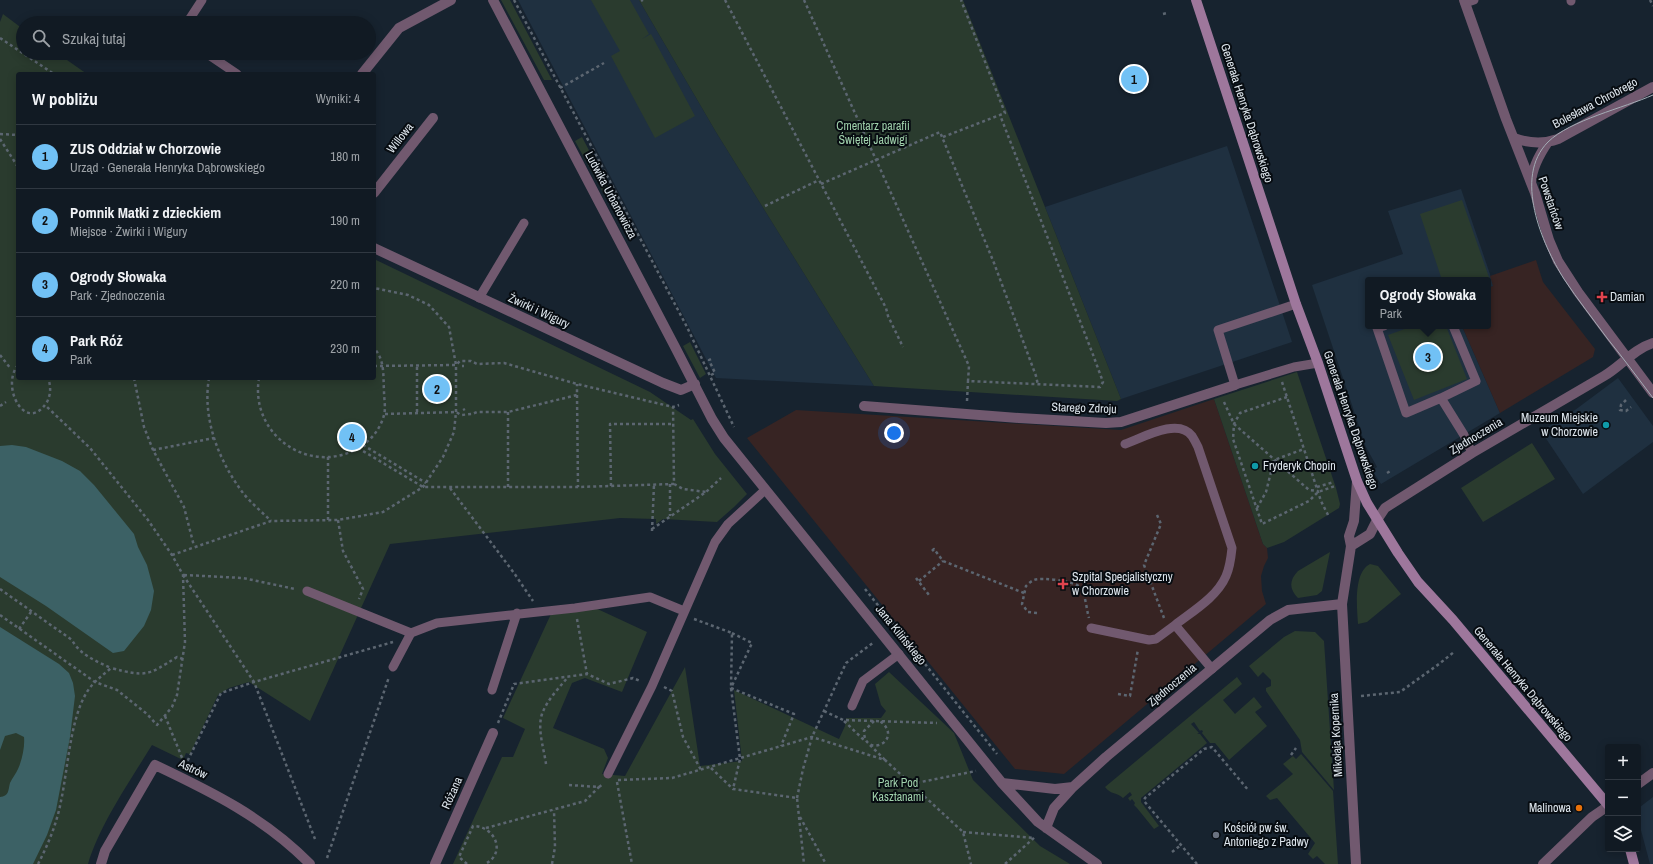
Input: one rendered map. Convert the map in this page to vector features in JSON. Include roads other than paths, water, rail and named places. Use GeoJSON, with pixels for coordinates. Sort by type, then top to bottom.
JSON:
{"type":"FeatureCollection","features":[{"type":"Feature","properties":{"kind":"street"},"geometry":{"type":"LineString","coordinates":[[376,57],[399,28],[451,0]]}},
{"type":"Feature","properties":{"kind":"street","name":"Ludwika Urbanowicza"},"geometry":{"type":"LineString","coordinates":[[493,0],[695,384],[704,404]]}},
{"type":"Feature","properties":{"kind":"street","name":"Generała Henryka Dąbrowskiego"},"geometry":{"type":"LineString","coordinates":[[1196,0],[1296,304],[1364,497],[1377,520],[1420,585],[1453,620],[1605,802]]}},
{"type":"Feature","properties":{"kind":"street","name":"Powstańców"},"geometry":{"type":"LineString","coordinates":[[1468,1],[1514,138],[1531,186],[1535,193],[1552,248],[1564,272],[1653,393]]}},
{"type":"Feature","properties":{"kind":"street"},"geometry":{"type":"LineString","coordinates":[[364,72],[373,60]]}},
{"type":"Feature","properties":{"kind":"street","name":"Bolesława Chrobrego"},"geometry":{"type":"LineString","coordinates":[[1514,138],[1529,142],[1548,142],[1558,139],[1653,87]]}},
{"type":"Feature","properties":{"kind":"street","name":"Willowa"},"geometry":{"type":"LineString","coordinates":[[376,190],[433,118]]}},
{"type":"Feature","properties":{"kind":"street","name":"Bolesława Chrobrego"},"geometry":{"type":"LineString","coordinates":[[1531,186],[1538,157],[1548,142]]}},
{"type":"Feature","properties":{"kind":"street","name":"Żwirki i Wigury"},"geometry":{"type":"LineString","coordinates":[[376,249],[479,298],[681,390],[695,384]]}},
{"type":"Feature","properties":{"kind":"street","name":"Zjednoczenia"},"geometry":{"type":"LineString","coordinates":[[1351,546],[1370,534],[1385,508],[1472,453],[1600,379],[1628,359],[1642,346],[1653,343]]}},
{"type":"Feature","properties":{"kind":"street","name":"Starego Zdroju"},"geometry":{"type":"LineString","coordinates":[[864,406],[1098,423],[1122,422],[1235,385]]}},
{"type":"Feature","properties":{"kind":"street","name":"Jana Kilińskiego"},"geometry":{"type":"LineString","coordinates":[[704,404],[724,438],[884,634],[1002,783],[1030,814],[1046,828],[1097,864]]}},
{"type":"Feature","properties":{"kind":"street","name":"Mikołaja Kopernika"},"geometry":{"type":"LineString","coordinates":[[1356,864],[1342,604],[1351,546],[1349,536],[1354,521],[1357,480]]}},
{"type":"Feature","properties":{"kind":"street","name":"Zjednoczenia"},"geometry":{"type":"LineString","coordinates":[[1046,828],[1054,808],[1073,787],[1106,757],[1270,620],[1284,612],[1294,609],[1342,604]]}},
{"type":"Feature","properties":{"kind":"street","name":"Różana"},"geometry":{"type":"LineString","coordinates":[[435,864],[493,733]]}},
{"type":"Feature","properties":{"kind":"street","name":"Astrów"},"geometry":{"type":"LineString","coordinates":[[101,864],[105,851],[155,765],[212,792],[250,815],[282,839],[310,864]]}},
{"type":"Feature","properties":{"kind":"street"},"geometry":{"type":"LineString","coordinates":[[1641,782],[1653,773]]}},
{"type":"Feature","properties":{"kind":"street"},"geometry":{"type":"LineString","coordinates":[[1002,783],[1055,789],[1073,787]]}},
{"type":"Feature","properties":{"kind":"street"},"geometry":{"type":"LineString","coordinates":[[1543,864],[1592,817],[1605,808]]}},
{"type":"Feature","properties":{"kind":"street"},"geometry":{"type":"LineString","coordinates":[[1631,852],[1634,864]]}},
{"type":"Feature","properties":{"kind":"lane"},"geometry":{"type":"LineString","coordinates":[[192,16],[202,0]]}},
{"type":"Feature","properties":{"kind":"lane"},"geometry":{"type":"LineString","coordinates":[[216,60],[234,72]]}},
{"type":"Feature","properties":{"kind":"lane"},"geometry":{"type":"LineString","coordinates":[[479,298],[524,223]]}},
{"type":"Feature","properties":{"kind":"lane"},"geometry":{"type":"LineString","coordinates":[[1235,385],[1218,330],[1296,304]]}},
{"type":"Feature","properties":{"kind":"lane"},"geometry":{"type":"LineString","coordinates":[[1377,329],[1406,413],[1476,381],[1454,329]]}},
{"type":"Feature","properties":{"kind":"lane","name":"Starego Zdroju"},"geometry":{"type":"LineString","coordinates":[[1235,385],[1294,367],[1318,363]]}},
{"type":"Feature","properties":{"kind":"lane"},"geometry":{"type":"LineString","coordinates":[[1441,398],[1464,434],[1472,453]]}},
{"type":"Feature","properties":{"kind":"lane"},"geometry":{"type":"LineString","coordinates":[[1091,628],[1140,639],[1156,639],[1217,591],[1226,576],[1230,565],[1232,548],[1198,447],[1192,435],[1185,430],[1176,427],[1166,428],[1125,444]]}},
{"type":"Feature","properties":{"kind":"lane"},"geometry":{"type":"LineString","coordinates":[[609,778],[653,684],[715,542],[728,524],[765,490]]}},
{"type":"Feature","properties":{"kind":"lane"},"geometry":{"type":"LineString","coordinates":[[307,591],[412,633]]}},
{"type":"Feature","properties":{"kind":"lane"},"geometry":{"type":"LineString","coordinates":[[393,667],[412,633],[437,623],[650,598],[684,613]]}},
{"type":"Feature","properties":{"kind":"lane"},"geometry":{"type":"LineString","coordinates":[[492,690],[517,613]]}},
{"type":"Feature","properties":{"kind":"lane"},"geometry":{"type":"LineString","coordinates":[[1172,627],[1212,668]]}},
{"type":"Feature","properties":{"kind":"lane"},"geometry":{"type":"LineString","coordinates":[[852,706],[863,681],[899,654]]}},
{"type":"Feature","properties":{"kind":"tram line"},"geometry":{"type":"LineString","coordinates":[[1653,95],[1583,121],[1558,134],[1548,142],[1538,156],[1533,173],[1532,192],[1540,230],[1547,248],[1564,279],[1653,398]]}},
{"type":"Feature","properties":{"kind":"place","name":"ZUS Oddział w Chorzowie"},"geometry":{"type":"Point","coordinates":[1134,79]}},
{"type":"Feature","properties":{"kind":"place","name":"Damian"},"geometry":{"type":"Point","coordinates":[1602,297]}},
{"type":"Feature","properties":{"kind":"place","name":"Ogrody Słowaka"},"geometry":{"type":"Point","coordinates":[1428,357]}},
{"type":"Feature","properties":{"kind":"place","name":"Pomnik Matki z dzieckiem"},"geometry":{"type":"Point","coordinates":[437,389]}},
{"type":"Feature","properties":{"kind":"place","name":"Muzeum Miejskie w Chorzowie"},"geometry":{"type":"Point","coordinates":[1606,425]}},
{"type":"Feature","properties":{"kind":"place","name":"Park Róż"},"geometry":{"type":"Point","coordinates":[352,437]}},
{"type":"Feature","properties":{"kind":"place","name":"Fryderyk Chopin"},"geometry":{"type":"Point","coordinates":[1255,466]}},
{"type":"Feature","properties":{"kind":"place","name":"Szpital Specjalistyczny w Chorzowie"},"geometry":{"type":"Point","coordinates":[1063,584]}},
{"type":"Feature","properties":{"kind":"place","name":"Malinowa"},"geometry":{"type":"Point","coordinates":[1579,808]}},
{"type":"Feature","properties":{"kind":"place","name":"Kościół pw św. Antoniego z Padwy"},"geometry":{"type":"Point","coordinates":[1216,835]}},
{"type":"Feature","properties":{"kind":"park label","name":"Cmentarz parafii Świętej Jadwigi"},"geometry":{"type":"Point","coordinates":[873,133]}},
{"type":"Feature","properties":{"kind":"park label","name":"Park Pod Kasztanami"},"geometry":{"type":"Point","coordinates":[898,790]}}]}
